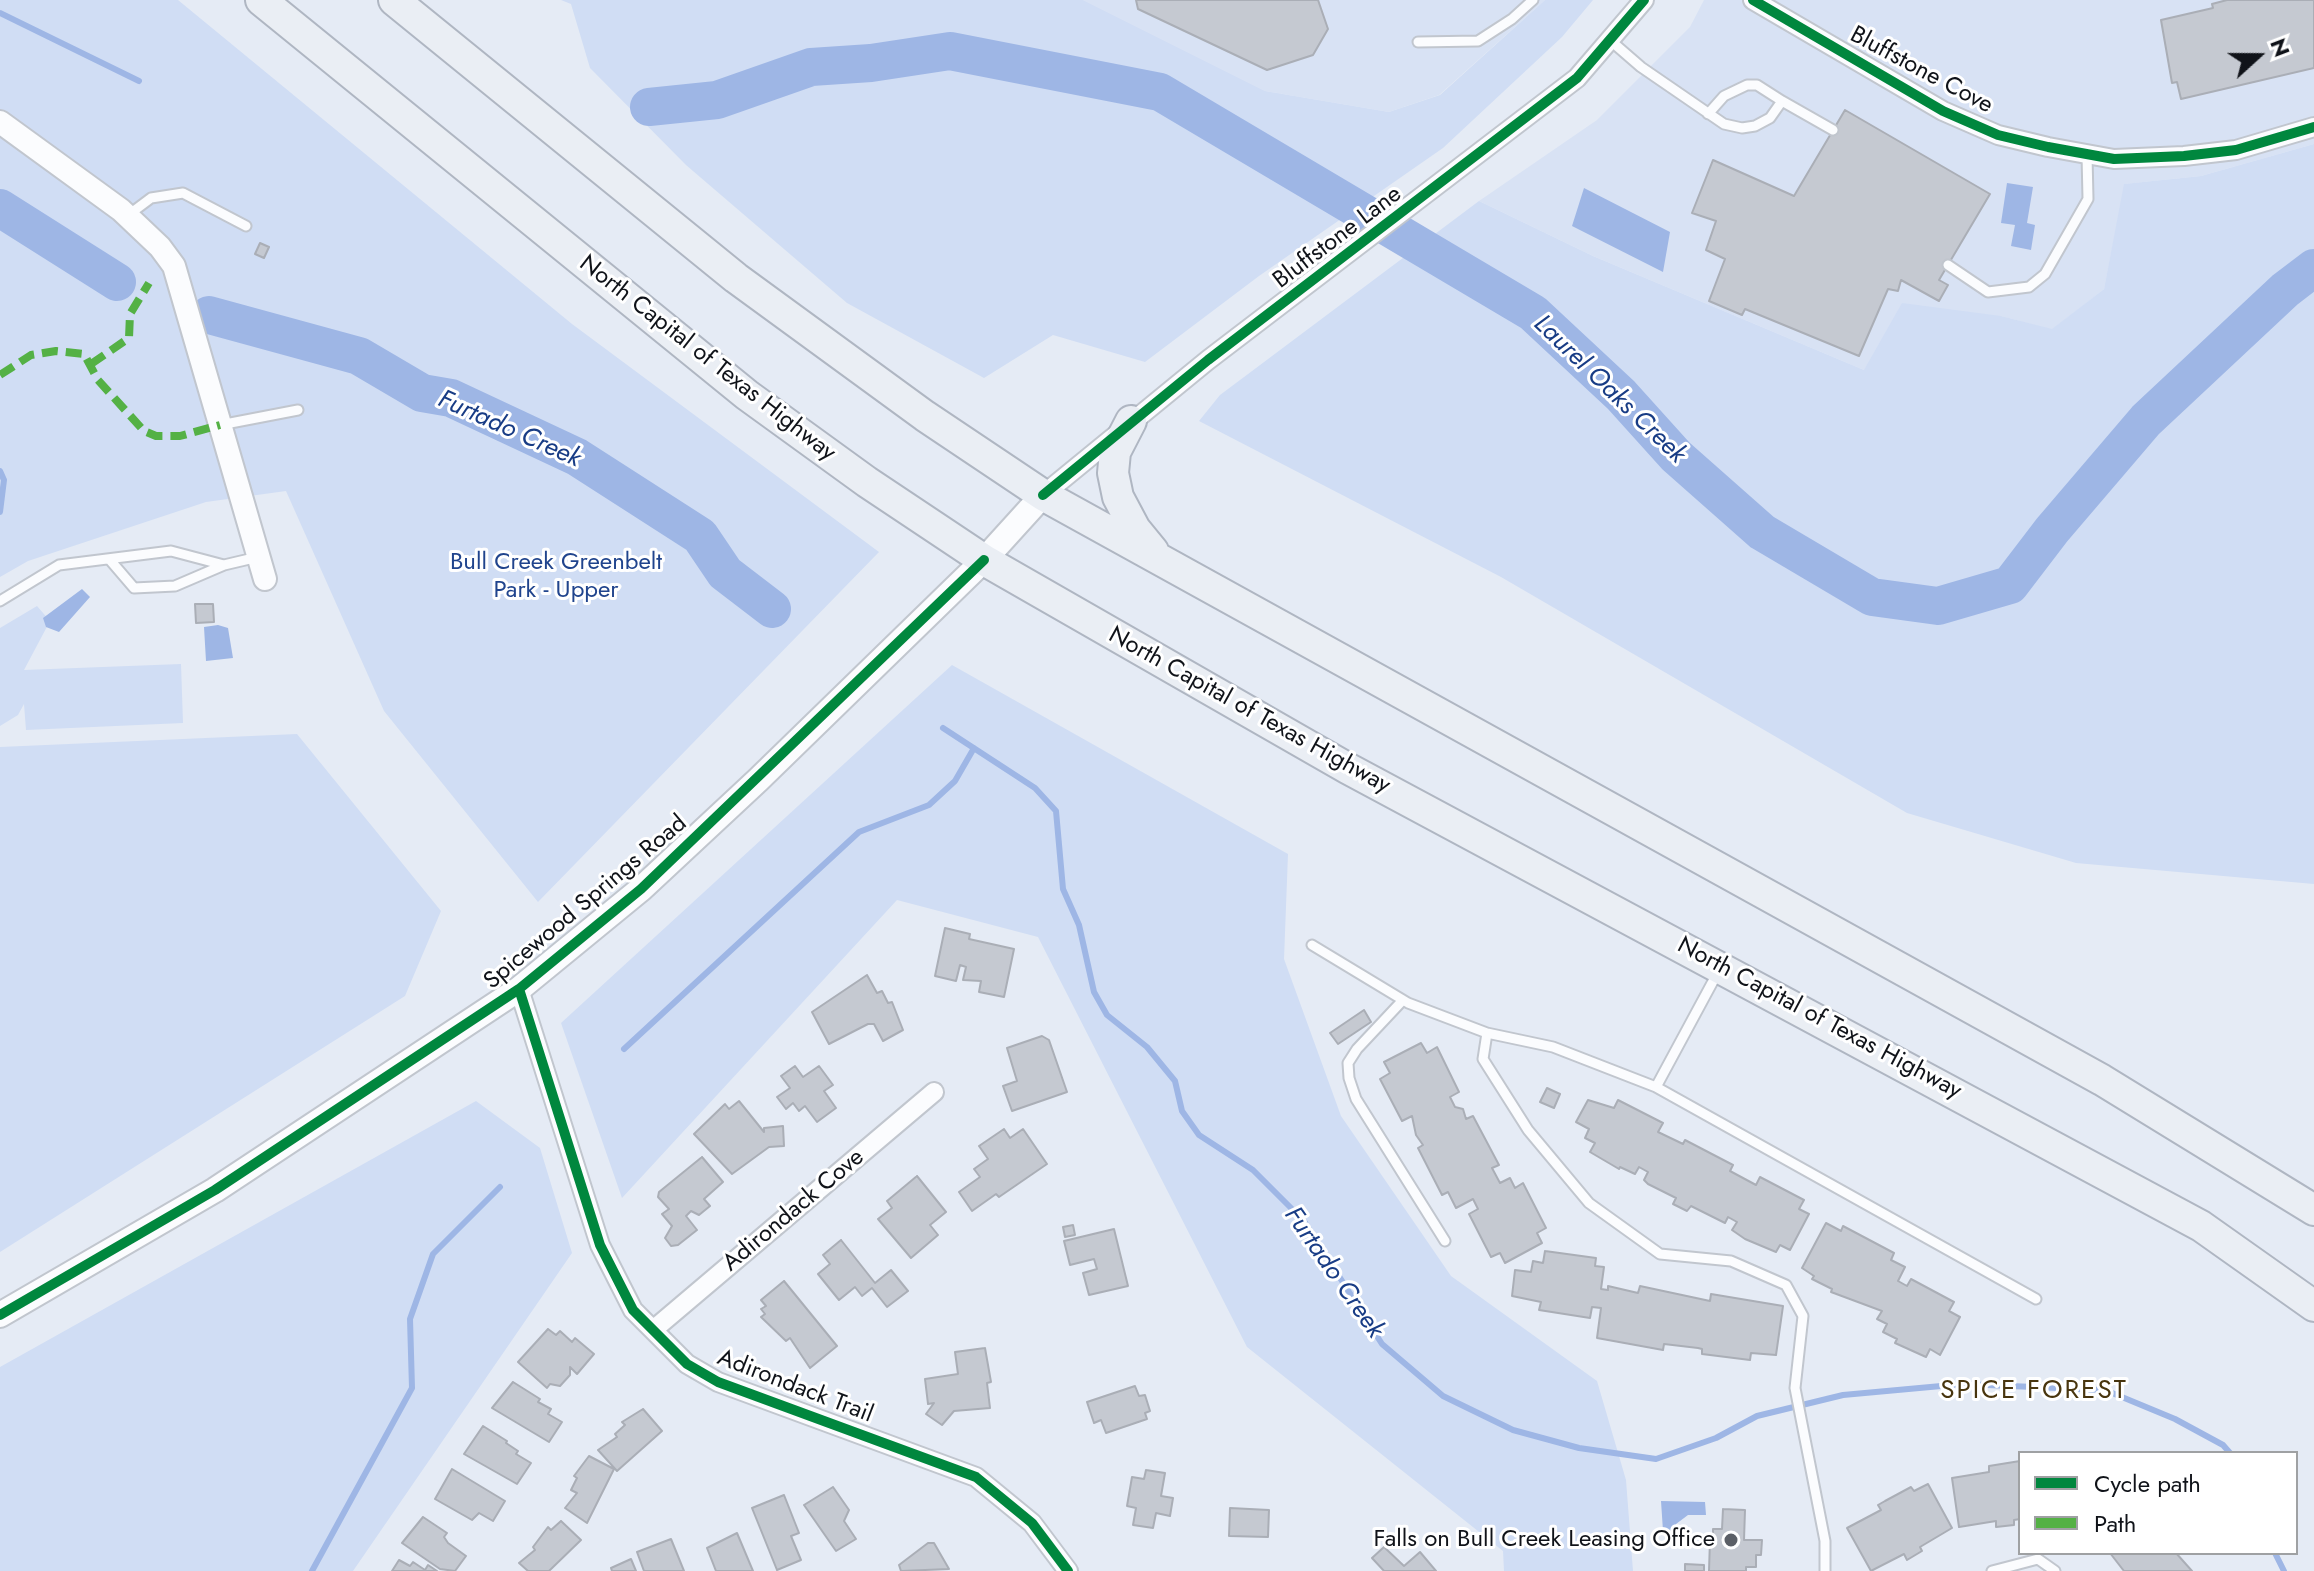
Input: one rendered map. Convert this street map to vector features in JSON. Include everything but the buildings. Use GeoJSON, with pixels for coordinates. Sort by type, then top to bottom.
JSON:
{"type":"FeatureCollection","features":[{"type":"Feature","properties":{"kind":"highway","name":"North Capital of Texas Highway"},"geometry":{"type":"LineString","coordinates":[[261,0],[747,395],[867,482],[984,560],[1347,768],[2201,1226],[2314,1306]]}},
{"type":"Feature","properties":{"kind":"highway"},"geometry":{"type":"LineString","coordinates":[[394,0],[748,287],[913,408],[1043,495],[2102,1080],[2314,1210]]}},
{"type":"Feature","properties":{"kind":"highway"},"geometry":{"type":"LineString","coordinates":[[1131,421],[1115,452],[1113,473],[1118,497],[1135,529],[1160,559]]}},
{"type":"Feature","properties":{"kind":"main road","name":"Spicewood Springs Road"},"geometry":{"type":"LineString","coordinates":[[0,1315],[215,1190],[519,989],[641,889],[984,560],[1043,495]]}},
{"type":"Feature","properties":{"kind":"street","name":"Bluffstone Lane"},"geometry":{"type":"LineString","coordinates":[[1043,495],[1208,360],[1490,148],[1577,78],[1644,0]]}},
{"type":"Feature","properties":{"kind":"street","name":"Bluffstone Cove"},"geometry":{"type":"LineString","coordinates":[[1753,0],[1943,111],[1998,135],[2114,159],[2236,150],[2314,127]]}},
{"type":"Feature","properties":{"kind":"street"},"geometry":{"type":"LineString","coordinates":[[0,122],[127,216],[160,247],[174,266],[265,579]]}},
{"type":"Feature","properties":{"kind":"street","name":"Adirondack Trail"},"geometry":{"type":"LineString","coordinates":[[519,989],[600,1245],[633,1310],[687,1364],[718,1382],[976,1477],[1032,1523],[1068,1571]]}},
{"type":"Feature","properties":{"kind":"street","name":"Adirondack Cove"},"geometry":{"type":"LineString","coordinates":[[653,1330],[934,1092]]}},
{"type":"Feature","properties":{"kind":"lane"},"geometry":{"type":"LineString","coordinates":[[1418,42],[1478,41],[1512,19],[1533,0]]}},
{"type":"Feature","properties":{"kind":"lane"},"geometry":{"type":"LineString","coordinates":[[1611,41],[1641,67],[1724,124],[1742,128],[1755,126],[1770,118],[1782,101]]}},
{"type":"Feature","properties":{"kind":"lane"},"geometry":{"type":"LineString","coordinates":[[1708,114],[1724,96],[1747,85],[1771,91],[1782,101],[1833,130]]}},
{"type":"Feature","properties":{"kind":"lane"},"geometry":{"type":"LineString","coordinates":[[1948,265],[1988,292],[2029,287],[2045,274],[2088,199],[2087,155]]}},
{"type":"Feature","properties":{"kind":"lane"},"geometry":{"type":"LineString","coordinates":[[127,216],[151,198],[183,193],[246,226]]}},
{"type":"Feature","properties":{"kind":"lane"},"geometry":{"type":"LineString","coordinates":[[220,425],[298,410]]}},
{"type":"Feature","properties":{"kind":"lane"},"geometry":{"type":"LineString","coordinates":[[0,601],[59,565],[171,551],[224,565]]}},
{"type":"Feature","properties":{"kind":"lane"},"geometry":{"type":"LineString","coordinates":[[110,560],[134,588],[175,586],[224,565],[258,557]]}},
{"type":"Feature","properties":{"kind":"lane"},"geometry":{"type":"LineString","coordinates":[[1312,945],[1403,1000],[1487,1033],[1553,1047],[1656,1087],[2036,1299]]}},
{"type":"Feature","properties":{"kind":"lane"},"geometry":{"type":"LineString","coordinates":[[1656,1087],[1721,966]]}},
{"type":"Feature","properties":{"kind":"lane"},"geometry":{"type":"LineString","coordinates":[[1403,1000],[1357,1049],[1348,1063],[1349,1078],[1356,1099],[1445,1241]]}},
{"type":"Feature","properties":{"kind":"lane"},"geometry":{"type":"LineString","coordinates":[[1487,1033],[1483,1059],[1528,1130],[1589,1203],[1660,1254],[1731,1261],[1786,1285],[1803,1316],[1796,1355],[1795,1388],[1825,1541],[1825,1571]]}},
{"type":"Feature","properties":{"kind":"lane"},"geometry":{"type":"LineString","coordinates":[[1992,1571],[2038,1559],[2055,1571]]}},
{"type":"Feature","properties":{"kind":"shaded area"},"geometry":{"type":"Polygon","coordinates":[[[1083,0],[1545,0],[1439,95],[1389,112],[1265,91],[1083,0]]]}},
{"type":"Feature","properties":{"kind":"shaded area"},"geometry":{"type":"Polygon","coordinates":[[[1704,0],[2314,0],[2314,144],[2201,176],[2125,184],[2104,289],[2052,330],[2001,316],[1864,370],[1593,256],[1479,201],[1597,120],[1690,27],[1704,0]]]}},
{"type":"Feature","properties":{"kind":"green space","name":"Bull Creek Greenbelt Park - Upper"},"geometry":{"type":"Polygon","coordinates":[[[0,0],[178,0],[572,324],[879,552],[538,902],[384,711],[286,491],[206,502],[28,561],[0,577],[0,0]]]}},
{"type":"Feature","properties":{"kind":"green space"},"geometry":{"type":"Polygon","coordinates":[[[561,0],[1083,0],[1265,91],[1389,112],[1440,95],[1545,0],[1593,0],[1562,37],[1443,148],[1259,276],[1145,362],[1053,335],[984,378],[847,303],[686,165],[590,68],[571,4],[561,0]]]}},
{"type":"Feature","properties":{"kind":"green space"},"geometry":{"type":"Polygon","coordinates":[[[2314,144],[2314,884],[2076,863],[1907,813],[1501,577],[1199,421],[1220,395],[1479,201],[1593,256],[1864,370],[1902,303],[2001,316],[2052,329],[2104,289],[2124,184],[2201,176],[2314,144]]]}},
{"type":"Feature","properties":{"kind":"green space"},"geometry":{"type":"Polygon","coordinates":[[[37,606],[50,621],[24,670],[181,664],[183,723],[26,730],[24,704],[18,715],[0,726],[0,628],[37,606]]]}},
{"type":"Feature","properties":{"kind":"green space"},"geometry":{"type":"Polygon","coordinates":[[[952,665],[1288,854],[1284,959],[1341,1116],[1451,1276],[1597,1381],[1626,1480],[1633,1571],[1504,1571],[1503,1551],[1247,1347],[1038,937],[897,900],[622,1198],[561,1023],[952,665]]]}},
{"type":"Feature","properties":{"kind":"green space"},"geometry":{"type":"Polygon","coordinates":[[[297,734],[441,911],[405,996],[0,1252],[0,747],[297,734]]]}},
{"type":"Feature","properties":{"kind":"green space"},"geometry":{"type":"Polygon","coordinates":[[[476,1101],[540,1148],[572,1253],[353,1571],[0,1571],[0,1367],[476,1101]]]}},
{"type":"Feature","properties":{"kind":"water"},"geometry":{"type":"Polygon","coordinates":[[[2007,183],[2033,187],[2027,223],[2035,225],[2031,250],[2011,246],[2015,225],[2001,223],[2007,183]]]}},
{"type":"Feature","properties":{"kind":"water"},"geometry":{"type":"Polygon","coordinates":[[[1584,188],[1670,232],[1663,272],[1572,226],[1584,188]]]}},
{"type":"Feature","properties":{"kind":"water"},"geometry":{"type":"Polygon","coordinates":[[[82,589],[90,597],[59,632],[46,627],[43,618],[82,589]]]}},
{"type":"Feature","properties":{"kind":"water"},"geometry":{"type":"Polygon","coordinates":[[[218,625],[228,628],[233,658],[206,661],[204,627],[218,625]]]}},
{"type":"Feature","properties":{"kind":"water"},"geometry":{"type":"Polygon","coordinates":[[[1661,1501],[1705,1502],[1706,1515],[1688,1515],[1676,1524],[1676,1532],[1669,1533],[1663,1531],[1661,1501]]]}},
{"type":"Feature","properties":{"kind":"waterway","name":"Laurel Oaks Creek"},"geometry":{"type":"LineString","coordinates":[[0,13],[139,81]]}},
{"type":"Feature","properties":{"kind":"waterway","name":"Laurel Oaks Creek"},"geometry":{"type":"LineString","coordinates":[[649,107],[717,100],[811,67],[871,63],[950,51],[1160,92],[1533,313],[1621,395],[1676,456],[1762,532],[1872,597],[1938,606],[2010,585],[2052,530],[2146,420],[2285,290],[2314,268]]}},
{"type":"Feature","properties":{"kind":"waterway","name":"Furtado Creek"},"geometry":{"type":"LineString","coordinates":[[0,208],[117,282]]}},
{"type":"Feature","properties":{"kind":"waterway","name":"Furtado Creek"},"geometry":{"type":"LineString","coordinates":[[209,315],[359,356],[422,393],[451,398],[577,457],[700,536],[725,573],[772,609]]}},
{"type":"Feature","properties":{"kind":"waterway"},"geometry":{"type":"LineString","coordinates":[[0,471],[4,480],[0,512]]}},
{"type":"Feature","properties":{"kind":"waterway","name":"Furtado Creek"},"geometry":{"type":"LineString","coordinates":[[943,728],[1035,788],[1056,811],[1063,889],[1079,925],[1094,992],[1107,1015],[1147,1047],[1175,1081],[1182,1111],[1199,1135],[1253,1170],[1304,1221],[1382,1344],[1443,1396],[1513,1430],[1579,1448],[1656,1459],[1716,1438],[1757,1416],[1843,1395],[1963,1384],[2105,1390],[2175,1419],[2223,1445],[2228,1451]]}},
{"type":"Feature","properties":{"kind":"waterway"},"geometry":{"type":"LineString","coordinates":[[624,1049],[859,832],[929,805],[955,781],[974,748]]}},
{"type":"Feature","properties":{"kind":"waterway"},"geometry":{"type":"LineString","coordinates":[[312,1571],[412,1388],[410,1319],[433,1254],[500,1187]]}},
{"type":"Feature","properties":{"kind":"waterway","name":"Furtado Creek"},"geometry":{"type":"LineString","coordinates":[[2276,1555],[2284,1571]]}},
{"type":"Feature","properties":{"kind":"marked path"},"geometry":{"type":"LineString","coordinates":[[91,364],[129,338],[130,314],[149,283]]}},
{"type":"Feature","properties":{"kind":"marked path"},"geometry":{"type":"LineString","coordinates":[[0,375],[31,355],[56,351],[84,354],[98,380],[144,431],[156,436],[180,436],[220,425]]}},
{"type":"Feature","properties":{"kind":"cycle path"},"geometry":{"type":"LineString","coordinates":[[1043,495],[1208,360],[1577,78],[1644,0]]}},
{"type":"Feature","properties":{"kind":"cycle path"},"geometry":{"type":"LineString","coordinates":[[1753,0],[1943,111],[1998,135],[2048,147],[2114,159],[2184,156],[2236,150],[2314,127]]}},
{"type":"Feature","properties":{"kind":"cycle path"},"geometry":{"type":"LineString","coordinates":[[0,1315],[215,1190],[519,989],[641,889],[984,560]]}},
{"type":"Feature","properties":{"kind":"cycle path"},"geometry":{"type":"LineString","coordinates":[[519,989],[600,1245],[633,1310],[687,1364],[718,1382],[976,1477],[1032,1523],[1068,1571]]}},
{"type":"Feature","properties":{"kind":"place","name":"Falls on Bull Creek Leasing Office"},"geometry":{"type":"Point","coordinates":[1731,1540]}},
{"type":"Feature","properties":{"kind":"district","name":"SPICE FOREST"},"geometry":{"type":"Point","coordinates":[2034,1392]}}]}
